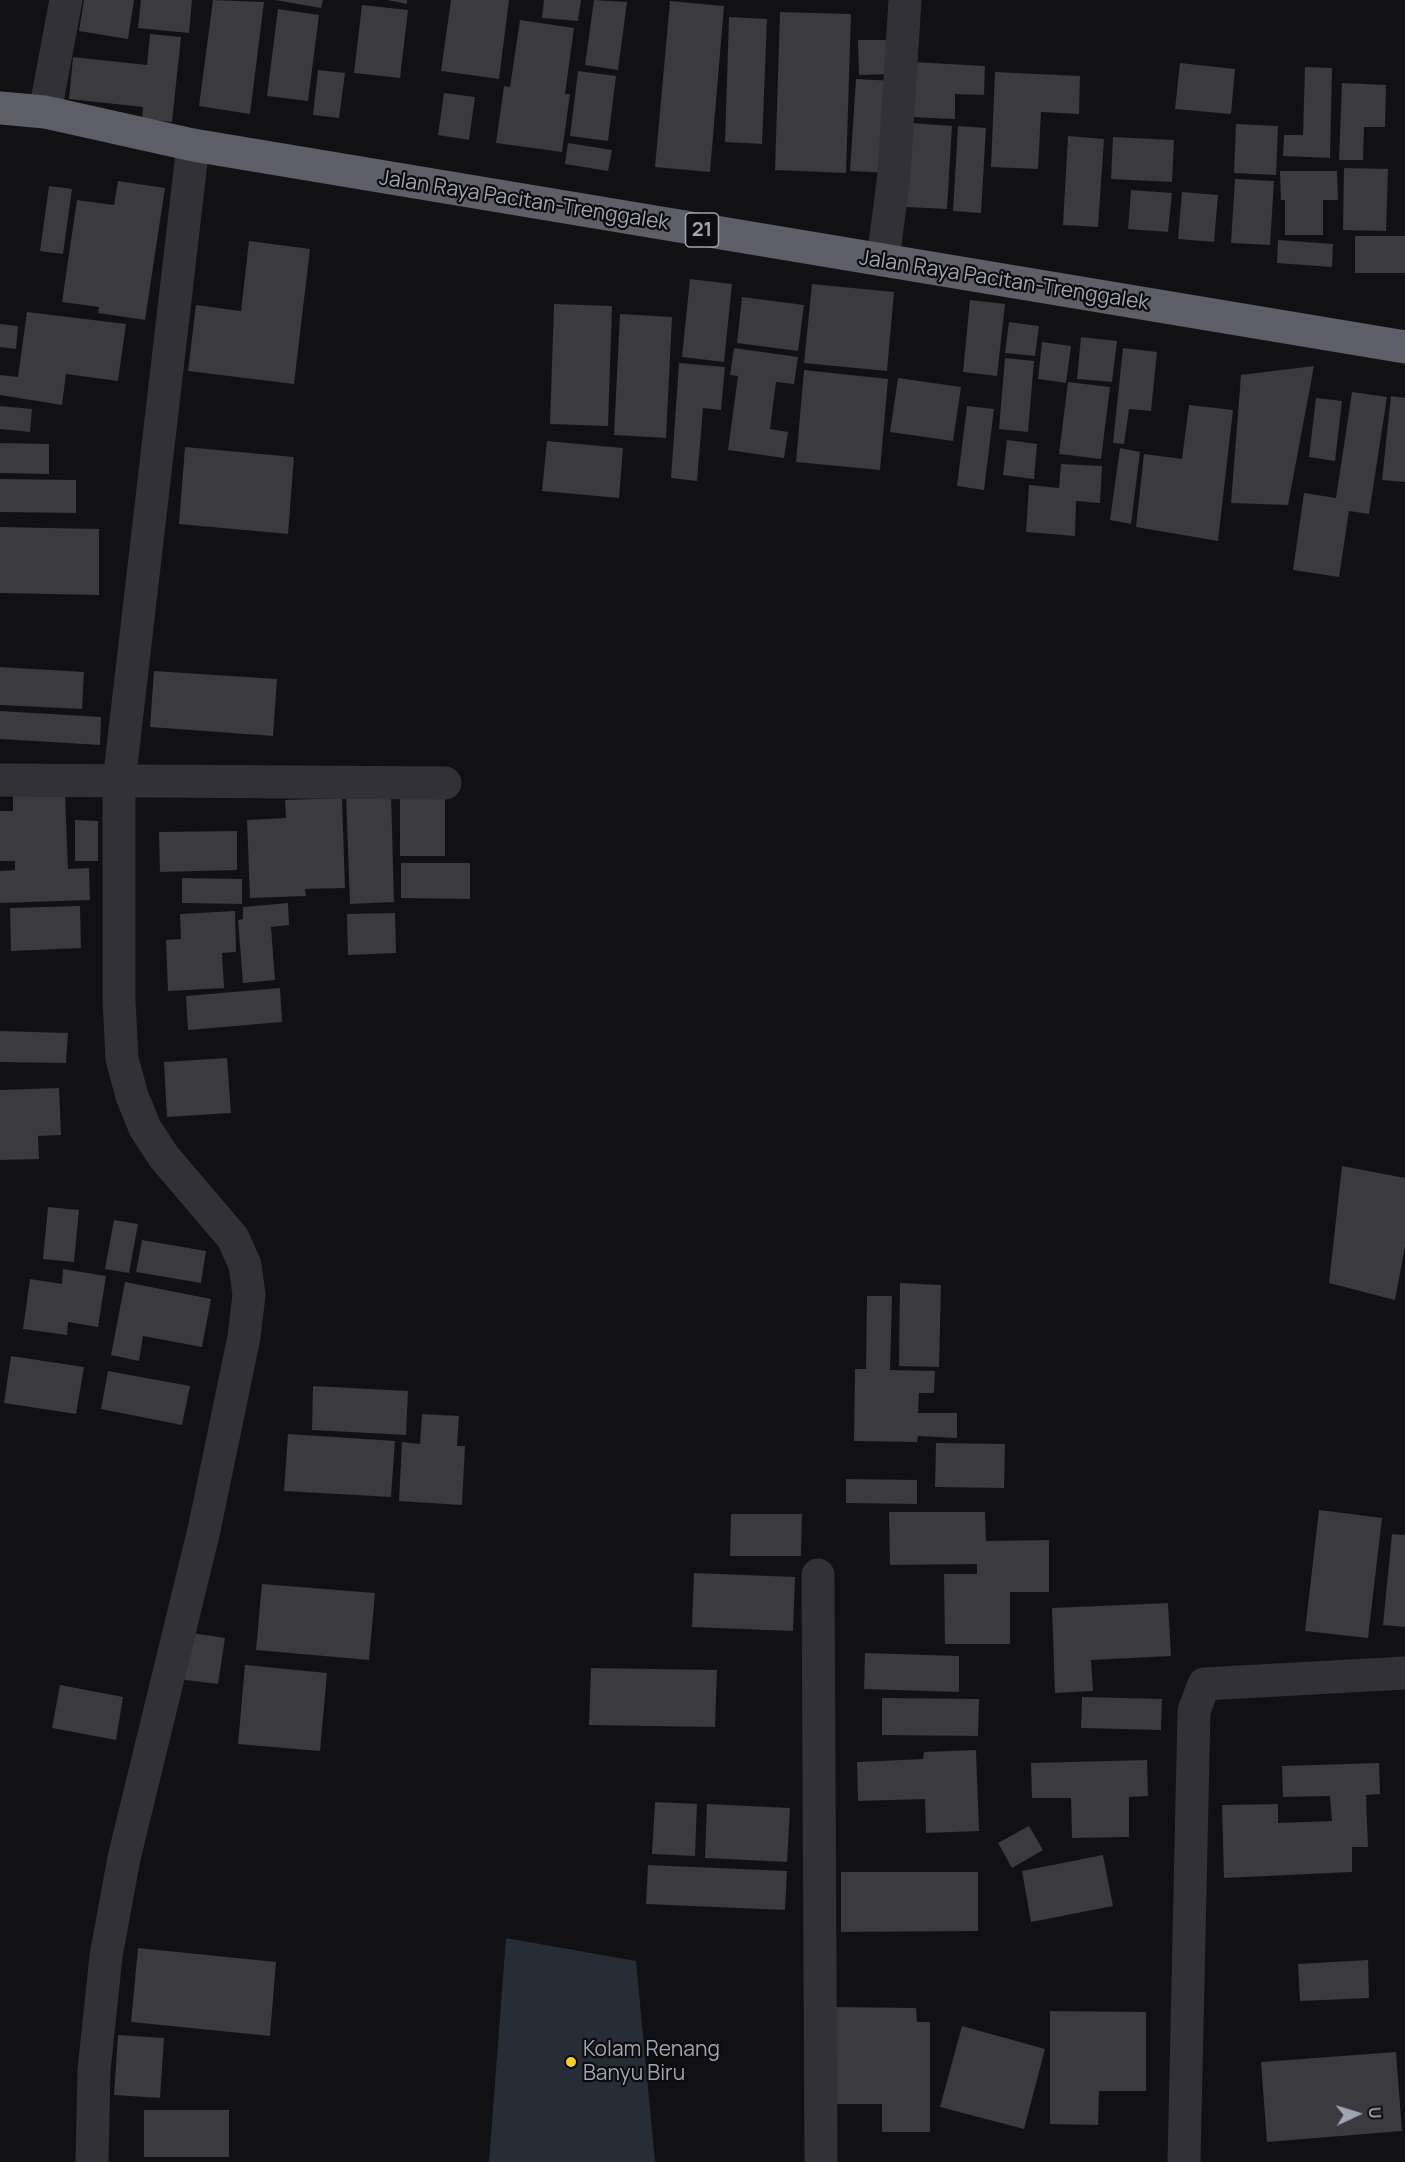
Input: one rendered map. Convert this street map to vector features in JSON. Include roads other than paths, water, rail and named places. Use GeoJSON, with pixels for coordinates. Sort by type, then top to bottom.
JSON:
{"type":"FeatureCollection","features":[{"type":"Feature","properties":{"kind":"highway","name":"Jalan Raya Pacitan-Trenggalek"},"geometry":{"type":"LineString","coordinates":[[0,108],[45,112],[193,145],[1405,347]]}},
{"type":"Feature","properties":{"kind":"street"},"geometry":{"type":"LineString","coordinates":[[45,112],[66,0]]}},
{"type":"Feature","properties":{"kind":"street"},"geometry":{"type":"LineString","coordinates":[[883,260],[894,174],[905,0]]}},
{"type":"Feature","properties":{"kind":"street"},"geometry":{"type":"LineString","coordinates":[[92,2162],[94,2070],[106,1956],[124,1858],[204,1530],[244,1337],[249,1295],[245,1265],[233,1238],[164,1157],[145,1128],[122,1059],[119,1000],[119,782],[193,145]]}},
{"type":"Feature","properties":{"kind":"street"},"geometry":{"type":"LineString","coordinates":[[0,780],[445,783]]}},
{"type":"Feature","properties":{"kind":"street"},"geometry":{"type":"LineString","coordinates":[[818,1575],[821,2162]]}},
{"type":"Feature","properties":{"kind":"street"},"geometry":{"type":"LineString","coordinates":[[1184,2162],[1194,1711],[1204,1683],[1405,1673]]}},
{"type":"Feature","properties":{"kind":"place","name":"Kolam Renang Banyu Biru"},"geometry":{"type":"Point","coordinates":[571,2062]}}]}
